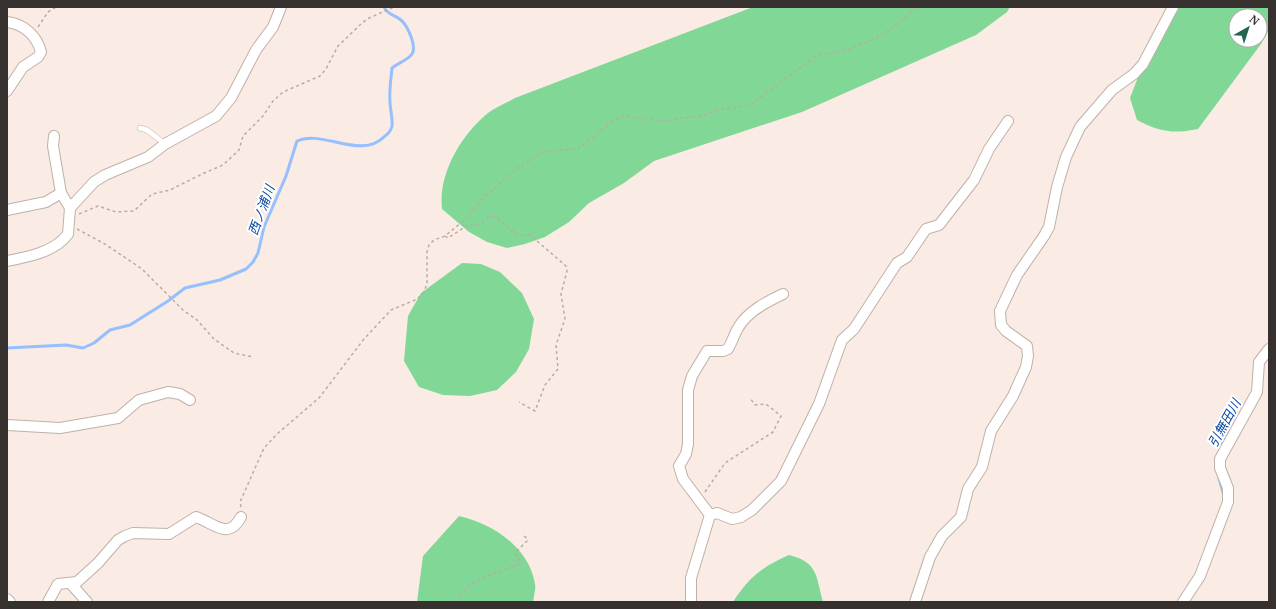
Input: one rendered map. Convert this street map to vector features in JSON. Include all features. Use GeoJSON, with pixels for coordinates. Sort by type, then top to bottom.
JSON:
{"type":"FeatureCollection","features":[{"type":"Feature","properties":{"kind":"street"},"geometry":{"type":"LineString","coordinates":[[70,208],[94,182],[105,175],[148,157],[165,144],[216,116],[223,110],[231,98],[256,50],[273,27],[281,7]]}},
{"type":"Feature","properties":{"kind":"street"},"geometry":{"type":"LineString","coordinates":[[915,602],[930,556],[942,536],[961,517],[968,490],[982,467],[991,431],[1013,396],[1026,367],[1028,356],[1027,346],[1006,331],[1001,324],[1000,311],[1017,275],[1044,236],[1048,227],[1057,187],[1066,157],[1080,127],[1112,90],[1134,74],[1143,64],[1173,7]]}},
{"type":"Feature","properties":{"kind":"street"},"geometry":{"type":"LineString","coordinates":[[7,22],[23,28],[34,35],[39,43],[41,52],[38,57],[23,67],[7,91]]}},
{"type":"Feature","properties":{"kind":"street"},"geometry":{"type":"LineString","coordinates":[[710,515],[717,513],[732,519],[741,518],[752,510],[781,481],[819,404],[842,340],[854,328],[896,263],[907,257],[926,229],[939,225],[974,180],[989,148],[1008,121]]}},
{"type":"Feature","properties":{"kind":"street"},"geometry":{"type":"LineString","coordinates":[[7,261],[43,251],[65,238],[70,224],[70,208],[60,193],[53,146],[54,136]]}},
{"type":"Feature","properties":{"kind":"street"},"geometry":{"type":"LineString","coordinates":[[7,210],[46,202],[60,193]]}},
{"type":"Feature","properties":{"kind":"street"},"geometry":{"type":"LineString","coordinates":[[710,515],[683,479],[679,466],[686,454],[688,444],[688,390],[692,376],[707,351],[723,351],[728,348],[738,328],[744,320],[755,310],[783,294]]}},
{"type":"Feature","properties":{"kind":"street"},"geometry":{"type":"LineString","coordinates":[[1183,602],[1200,576],[1228,502],[1228,488],[1220,468],[1220,459],[1257,392],[1259,362],[1269,349]]}},
{"type":"Feature","properties":{"kind":"street"},"geometry":{"type":"LineString","coordinates":[[7,425],[60,428],[118,418],[139,400],[168,392],[180,394],[190,400]]}},
{"type":"Feature","properties":{"kind":"street"},"geometry":{"type":"LineString","coordinates":[[690,602],[691,578],[710,515]]}},
{"type":"Feature","properties":{"kind":"street"},"geometry":{"type":"LineString","coordinates":[[48,602],[58,584],[71,584],[77,582],[93,568],[118,540],[125,536],[133,533],[169,534],[196,517],[219,529],[228,529],[237,525],[241,517]]}},
{"type":"Feature","properties":{"kind":"street"},"geometry":{"type":"LineString","coordinates":[[71,584],[78,594],[87,602]]}},
{"type":"Feature","properties":{"kind":"street"},"geometry":{"type":"LineString","coordinates":[[7,599],[10,602]]}},
{"type":"Feature","properties":{"kind":"lane"},"geometry":{"type":"LineString","coordinates":[[140,128],[147,130],[165,144]]}},
{"type":"Feature","properties":{"kind":"path"},"geometry":{"type":"LineString","coordinates":[[34,35],[48,12],[56,7]]}},
{"type":"Feature","properties":{"kind":"path"},"geometry":{"type":"LineString","coordinates":[[253,357],[234,353],[214,340],[197,320],[183,310],[142,268],[70,224],[91,208],[98,206],[116,212],[134,211],[152,194],[170,190],[224,165],[239,150],[243,136],[263,116],[273,101],[283,92],[320,76],[326,69],[338,46],[367,19],[394,7]]}},
{"type":"Feature","properties":{"kind":"path"},"geometry":{"type":"LineString","coordinates":[[241,517],[240,502],[264,448],[277,434],[319,398],[364,339],[391,310],[415,300],[423,294],[427,284],[427,252],[429,245],[434,240],[445,236],[468,217],[479,202],[515,170],[545,151],[576,149],[612,121],[624,116],[663,120],[699,116],[723,109],[750,105],[816,56],[850,49],[872,40],[890,30],[917,7]]}},
{"type":"Feature","properties":{"kind":"path"},"geometry":{"type":"LineString","coordinates":[[445,236],[448,238],[468,225],[472,226],[491,216],[496,217],[517,235],[530,235],[566,266],[567,271],[561,294],[564,319],[556,345],[558,369],[545,384],[535,411],[519,402]]}},
{"type":"Feature","properties":{"kind":"path"},"geometry":{"type":"LineString","coordinates":[[700,501],[725,463],[772,432],[778,422],[781,415],[766,404],[755,405],[750,398]]}},
{"type":"Feature","properties":{"kind":"path"},"geometry":{"type":"LineString","coordinates":[[457,602],[462,591],[470,584],[519,564],[520,561],[515,553],[527,541],[527,538],[522,535]]}},
{"type":"Feature","properties":{"kind":"green space"},"geometry":{"type":"Polygon","coordinates":[[[753,7],[1010,7],[1007,12],[976,35],[802,112],[654,161],[624,183],[589,203],[569,222],[545,237],[507,248],[487,242],[469,232],[442,209],[444,182],[453,156],[469,132],[491,111],[515,98],[753,7]]]}},
{"type":"Feature","properties":{"kind":"green space"},"geometry":{"type":"Polygon","coordinates":[[[1176,7],[1269,7],[1268,32],[1268,8],[1228,8],[1228,48],[1258,48],[1198,129],[1174,132],[1167,131],[1137,120],[1130,98],[1142,67],[1176,7]]]}},
{"type":"Feature","properties":{"kind":"green space"},"geometry":{"type":"Polygon","coordinates":[[[462,263],[481,264],[500,272],[522,293],[534,319],[529,349],[516,372],[497,390],[470,396],[443,395],[419,387],[404,361],[408,316],[421,293],[462,263]]]}},
{"type":"Feature","properties":{"kind":"green space"},"geometry":{"type":"Polygon","coordinates":[[[459,516],[496,531],[508,539],[517,548],[531,571],[535,586],[533,602],[417,602],[423,556],[459,516]]]}},
{"type":"Feature","properties":{"kind":"green space"},"geometry":{"type":"Polygon","coordinates":[[[789,555],[806,562],[811,566],[817,578],[823,602],[733,602],[751,579],[771,564],[789,555]]]}},
{"type":"Feature","properties":{"kind":"waterway","name":"西ノ浦川"},"geometry":{"type":"LineString","coordinates":[[7,348],[66,345],[83,348],[94,343],[110,330],[130,325],[168,301],[185,288],[220,280],[246,269],[253,262],[258,253],[264,227],[286,176],[297,141],[307,138],[365,146],[375,143],[386,135],[391,129],[392,120],[390,94],[392,68],[412,54],[413,42],[403,22],[390,14],[384,7]]}},
{"type":"Feature","properties":{"kind":"waterway","name":"引無田川"},"geometry":{"type":"LineString","coordinates":[[1219,452],[1232,427]]}},
{"type":"Feature","properties":{"kind":"waterway","name":"引無田川"},"geometry":{"type":"LineString","coordinates":[[1219,478],[1224,496]]}}]}
